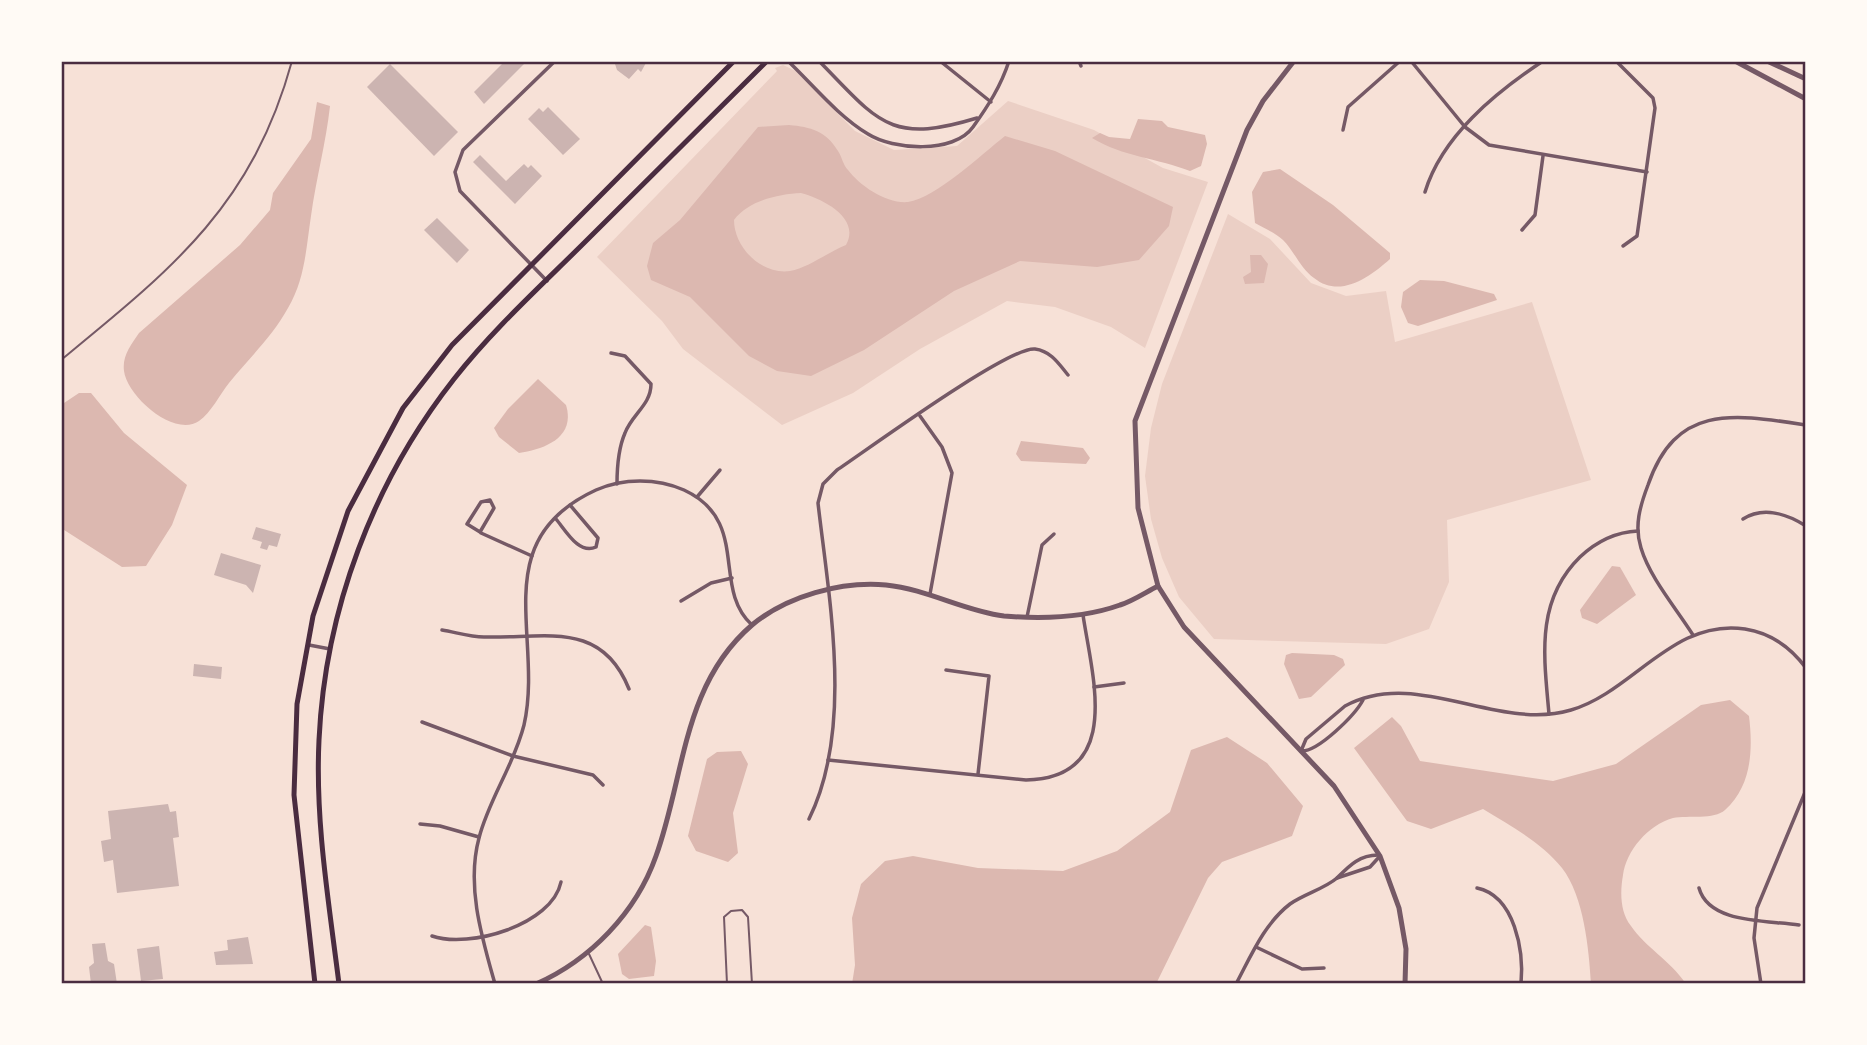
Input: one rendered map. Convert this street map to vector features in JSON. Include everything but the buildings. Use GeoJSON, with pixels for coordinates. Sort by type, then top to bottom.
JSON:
{"type":"FeatureCollection","features":[{"type":"Feature","properties":{"kind":"main road"},"geometry":{"type":"LineString","coordinates":[[315,984],[294,794],[297,704],[306,645],[337,538],[385,438],[443,355],[530,263],[734,61]]}},
{"type":"Feature","properties":{"kind":"main road"},"geometry":{"type":"LineString","coordinates":[[339,984],[318,798],[319,732],[330,649],[360,545],[381,496],[406,449],[470,360],[767,61]]}},
{"type":"Feature","properties":{"kind":"street"},"geometry":{"type":"LineString","coordinates":[[547,281],[460,191],[455,172],[463,150],[555,61]]}},
{"type":"Feature","properties":{"kind":"street"},"geometry":{"type":"LineString","coordinates":[[789,61],[850,122],[869,135],[893,145],[921,148],[945,144],[973,129],[977,118],[991,102],[1009,61]]}},
{"type":"Feature","properties":{"kind":"street"},"geometry":{"type":"LineString","coordinates":[[819,61],[864,107],[892,125],[911,130],[937,131],[977,118]]}},
{"type":"Feature","properties":{"kind":"street"},"geometry":{"type":"LineString","coordinates":[[940,61],[991,102]]}},
{"type":"Feature","properties":{"kind":"street"},"geometry":{"type":"LineString","coordinates":[[1294,61],[1263,101],[1247,130],[1135,421],[1138,508],[1158,586],[1184,627],[1334,786],[1380,856],[1399,908],[1406,949],[1405,984]]}},
{"type":"Feature","properties":{"kind":"street"},"geometry":{"type":"LineString","coordinates":[[1343,130],[1348,107],[1400,61]]}},
{"type":"Feature","properties":{"kind":"street"},"geometry":{"type":"LineString","coordinates":[[1411,61],[1465,127],[1489,145],[1647,173]]}},
{"type":"Feature","properties":{"kind":"street"},"geometry":{"type":"LineString","coordinates":[[1424,192],[1432,170],[1487,102],[1544,61]]}},
{"type":"Feature","properties":{"kind":"street"},"geometry":{"type":"LineString","coordinates":[[1616,61],[1653,98],[1655,108],[1637,236],[1623,246]]}},
{"type":"Feature","properties":{"kind":"street"},"geometry":{"type":"LineString","coordinates":[[1735,61],[1806,99]]}},
{"type":"Feature","properties":{"kind":"street"},"geometry":{"type":"LineString","coordinates":[[1767,61],[1806,79]]}},
{"type":"Feature","properties":{"kind":"street"},"geometry":{"type":"LineString","coordinates":[[1522,230],[1535,215],[1543,156]]}},
{"type":"Feature","properties":{"kind":"street"},"geometry":{"type":"LineString","coordinates":[[810,818],[821,794],[828,760],[837,654],[818,503],[823,484],[837,470],[1022,351],[1035,349],[1052,355],[1068,375]]}},
{"type":"Feature","properties":{"kind":"street"},"geometry":{"type":"LineString","coordinates":[[611,353],[625,356],[651,384],[651,395],[625,433],[618,456],[617,484]]}},
{"type":"Feature","properties":{"kind":"street"},"geometry":{"type":"LineString","coordinates":[[920,415],[942,447],[952,473],[930,596]]}},
{"type":"Feature","properties":{"kind":"street"},"geometry":{"type":"LineString","coordinates":[[1693,635],[1646,560],[1638,531],[1640,509],[1656,464],[1668,445],[1687,429],[1711,418],[1730,416],[1806,425]]}},
{"type":"Feature","properties":{"kind":"street"},"geometry":{"type":"LineString","coordinates":[[697,497],[720,470]]}},
{"type":"Feature","properties":{"kind":"street"},"geometry":{"type":"LineString","coordinates":[[495,984],[482,938],[474,890],[479,837],[524,724],[527,636],[525,583],[532,556],[556,519],[585,495],[617,484],[661,483],[697,497],[712,513],[726,540],[735,600],[744,618],[752,625]]}},
{"type":"Feature","properties":{"kind":"street"},"geometry":{"type":"LineString","coordinates":[[480,532],[494,508],[490,500],[481,502],[467,524],[480,532],[532,556]]}},
{"type":"Feature","properties":{"kind":"street"},"geometry":{"type":"LineString","coordinates":[[556,519],[582,548],[589,550],[596,547],[598,538],[570,505]]}},
{"type":"Feature","properties":{"kind":"street"},"geometry":{"type":"LineString","coordinates":[[1743,519],[1757,513],[1770,513],[1806,526]]}},
{"type":"Feature","properties":{"kind":"street"},"geometry":{"type":"LineString","coordinates":[[1549,714],[1544,639],[1553,595],[1569,568],[1590,548],[1618,533],[1638,531]]}},
{"type":"Feature","properties":{"kind":"street"},"geometry":{"type":"LineString","coordinates":[[1027,617],[1042,545],[1054,534]]}},
{"type":"Feature","properties":{"kind":"street"},"geometry":{"type":"LineString","coordinates":[[681,601],[711,583],[732,578]]}},
{"type":"Feature","properties":{"kind":"street"},"geometry":{"type":"LineString","coordinates":[[536,984],[589,954],[618,922],[656,858],[691,717],[701,692],[720,660],[752,625],[794,600],[828,590],[887,585],[972,610],[1027,617],[1083,613],[1120,605],[1158,586]]}},
{"type":"Feature","properties":{"kind":"street"},"geometry":{"type":"LineString","coordinates":[[828,760],[1039,780],[1076,763],[1094,732],[1097,719],[1083,613]]}},
{"type":"Feature","properties":{"kind":"street"},"geometry":{"type":"LineString","coordinates":[[1301,751],[1306,739],[1345,706],[1381,694],[1404,694],[1531,714],[1575,709],[1598,699],[1693,635],[1728,627],[1758,631],[1789,649],[1806,668]]}},
{"type":"Feature","properties":{"kind":"street"},"geometry":{"type":"LineString","coordinates":[[442,630],[481,637],[560,635],[580,638],[600,649],[623,674],[629,689]]}},
{"type":"Feature","properties":{"kind":"street"},"geometry":{"type":"LineString","coordinates":[[306,645],[330,649]]}},
{"type":"Feature","properties":{"kind":"street"},"geometry":{"type":"LineString","coordinates":[[946,670],[989,676],[978,774]]}},
{"type":"Feature","properties":{"kind":"street"},"geometry":{"type":"LineString","coordinates":[[1094,687],[1124,683]]}},
{"type":"Feature","properties":{"kind":"street"},"geometry":{"type":"LineString","coordinates":[[1301,751],[1314,748],[1354,713],[1363,700]]}},
{"type":"Feature","properties":{"kind":"street"},"geometry":{"type":"LineString","coordinates":[[422,722],[513,756],[593,775],[603,785]]}},
{"type":"Feature","properties":{"kind":"street"},"geometry":{"type":"LineString","coordinates":[[1761,984],[1755,918],[1806,790]]}},
{"type":"Feature","properties":{"kind":"street"},"geometry":{"type":"LineString","coordinates":[[421,824],[440,826],[479,837]]}},
{"type":"Feature","properties":{"kind":"street"},"geometry":{"type":"LineString","coordinates":[[1336,878],[1370,867],[1380,856]]}},
{"type":"Feature","properties":{"kind":"street"},"geometry":{"type":"LineString","coordinates":[[1236,984],[1267,928],[1285,909],[1336,878],[1362,858],[1380,856]]}},
{"type":"Feature","properties":{"kind":"street"},"geometry":{"type":"LineString","coordinates":[[432,936],[447,941],[482,938],[519,925],[556,895],[561,881]]}},
{"type":"Feature","properties":{"kind":"street"},"geometry":{"type":"LineString","coordinates":[[1477,888],[1494,895],[1510,917],[1521,954],[1521,984]]}},
{"type":"Feature","properties":{"kind":"street"},"geometry":{"type":"LineString","coordinates":[[1699,888],[1705,903],[1713,910],[1799,925]]}},
{"type":"Feature","properties":{"kind":"street"},"geometry":{"type":"LineString","coordinates":[[1256,947],[1303,969],[1324,968]]}},
{"type":"Feature","properties":{"kind":"lane"},"geometry":{"type":"LineString","coordinates":[[61,360],[174,264],[223,209],[261,146],[292,61]]}},
{"type":"Feature","properties":{"kind":"lane"},"geometry":{"type":"LineString","coordinates":[[727,984],[724,917],[731,911],[742,910],[748,917],[752,984]]}},
{"type":"Feature","properties":{"kind":"lane"},"geometry":{"type":"LineString","coordinates":[[589,954],[603,984]]}},
{"type":"Feature","properties":{"kind":"shaded area"},"geometry":{"type":"Polygon","coordinates":[[[783,65],[796,71],[855,131],[894,150],[957,146],[1008,101],[1094,130],[1163,168],[1208,182],[1145,348],[1111,327],[1055,307],[1007,301],[920,349],[853,393],[782,425],[683,349],[662,321],[597,257],[777,71],[775,68],[783,65]]]}},
{"type":"Feature","properties":{"kind":"shaded area"},"geometry":{"type":"Polygon","coordinates":[[[317,102],[330,106],[304,264],[294,297],[282,319],[203,418],[189,425],[165,419],[142,402],[127,381],[124,360],[128,351],[139,333],[240,245],[270,210],[273,193],[311,139],[317,102]]]}},
{"type":"Feature","properties":{"kind":"shaded area"},"geometry":{"type":"Polygon","coordinates":[[[1138,119],[1162,121],[1168,127],[1205,135],[1207,144],[1201,166],[1190,171],[1116,149],[1092,138],[1100,133],[1109,137],[1130,139],[1138,119]]]}},
{"type":"Feature","properties":{"kind":"shaded area"},"geometry":{"type":"Polygon","coordinates":[[[789,125],[817,131],[833,144],[846,168],[859,182],[883,197],[900,202],[919,199],[932,193],[1005,136],[1055,151],[1173,207],[1169,226],[1139,260],[1097,267],[1020,261],[954,291],[864,350],[811,376],[777,371],[749,356],[690,297],[651,280],[647,266],[653,243],[680,220],[758,127],[789,125]],[[801,193],[773,197],[755,203],[740,213],[734,220],[735,230],[751,257],[769,269],[790,271],[804,267],[846,245],[849,235],[844,218],[829,205],[801,193]]]}},
{"type":"Feature","properties":{"kind":"shaded area"},"geometry":{"type":"Polygon","coordinates":[[[1280,169],[1333,205],[1390,253],[1390,259],[1373,273],[1344,286],[1324,284],[1309,274],[1283,240],[1255,223],[1252,192],[1263,172],[1280,169]]]}},
{"type":"Feature","properties":{"kind":"shaded area"},"geometry":{"type":"Polygon","coordinates":[[[1228,214],[1270,239],[1311,283],[1346,296],[1386,291],[1395,342],[1532,302],[1591,480],[1447,520],[1449,582],[1429,629],[1386,644],[1214,639],[1179,597],[1162,558],[1151,519],[1145,476],[1151,428],[1162,384],[1228,214]]]}},
{"type":"Feature","properties":{"kind":"shaded area"},"geometry":{"type":"Polygon","coordinates":[[[1250,255],[1261,255],[1268,264],[1264,283],[1245,284],[1243,277],[1251,272],[1250,255]]]}},
{"type":"Feature","properties":{"kind":"shaded area"},"geometry":{"type":"Polygon","coordinates":[[[1420,280],[1444,281],[1494,294],[1497,300],[1418,326],[1408,323],[1401,307],[1403,292],[1420,280]]]}},
{"type":"Feature","properties":{"kind":"shaded area"},"geometry":{"type":"Polygon","coordinates":[[[538,379],[566,405],[566,426],[556,440],[519,453],[499,437],[494,428],[508,409],[538,379]]]}},
{"type":"Feature","properties":{"kind":"shaded area"},"geometry":{"type":"Polygon","coordinates":[[[79,393],[91,393],[124,433],[187,485],[172,525],[146,566],[122,567],[61,528],[61,405],[79,393]]]}},
{"type":"Feature","properties":{"kind":"shaded area"},"geometry":{"type":"Polygon","coordinates":[[[1021,441],[1083,448],[1090,458],[1086,464],[1021,461],[1016,454],[1021,441]]]}},
{"type":"Feature","properties":{"kind":"shaded area"},"geometry":{"type":"Polygon","coordinates":[[[1612,566],[1620,567],[1636,595],[1597,624],[1582,618],[1580,610],[1612,566]]]}},
{"type":"Feature","properties":{"kind":"shaded area"},"geometry":{"type":"Polygon","coordinates":[[[1286,655],[1334,655],[1343,659],[1345,665],[1311,697],[1299,699],[1284,664],[1286,655]]]}},
{"type":"Feature","properties":{"kind":"shaded area"},"geometry":{"type":"Polygon","coordinates":[[[1730,700],[1749,716],[1749,766],[1741,790],[1720,813],[1673,818],[1655,826],[1634,848],[1623,875],[1622,902],[1627,920],[1643,941],[1673,968],[1686,984],[1591,984],[1587,940],[1576,893],[1554,859],[1526,835],[1483,809],[1431,829],[1407,821],[1354,748],[1392,717],[1401,726],[1420,761],[1553,781],[1616,764],[1701,705],[1730,700]]]}},
{"type":"Feature","properties":{"kind":"shaded area"},"geometry":{"type":"Polygon","coordinates":[[[1227,737],[1267,763],[1303,806],[1292,836],[1222,862],[1208,878],[1156,984],[852,984],[855,965],[852,918],[861,884],[885,861],[913,856],[978,868],[1063,871],[1117,851],[1170,812],[1191,750],[1227,737]]]}},
{"type":"Feature","properties":{"kind":"shaded area"},"geometry":{"type":"Polygon","coordinates":[[[741,751],[748,764],[733,813],[738,853],[728,862],[696,851],[688,836],[707,759],[717,752],[741,751]]]}},
{"type":"Feature","properties":{"kind":"shaded area"},"geometry":{"type":"Polygon","coordinates":[[[645,925],[651,927],[656,961],[654,976],[629,979],[622,974],[618,954],[645,925]]]}}]}
